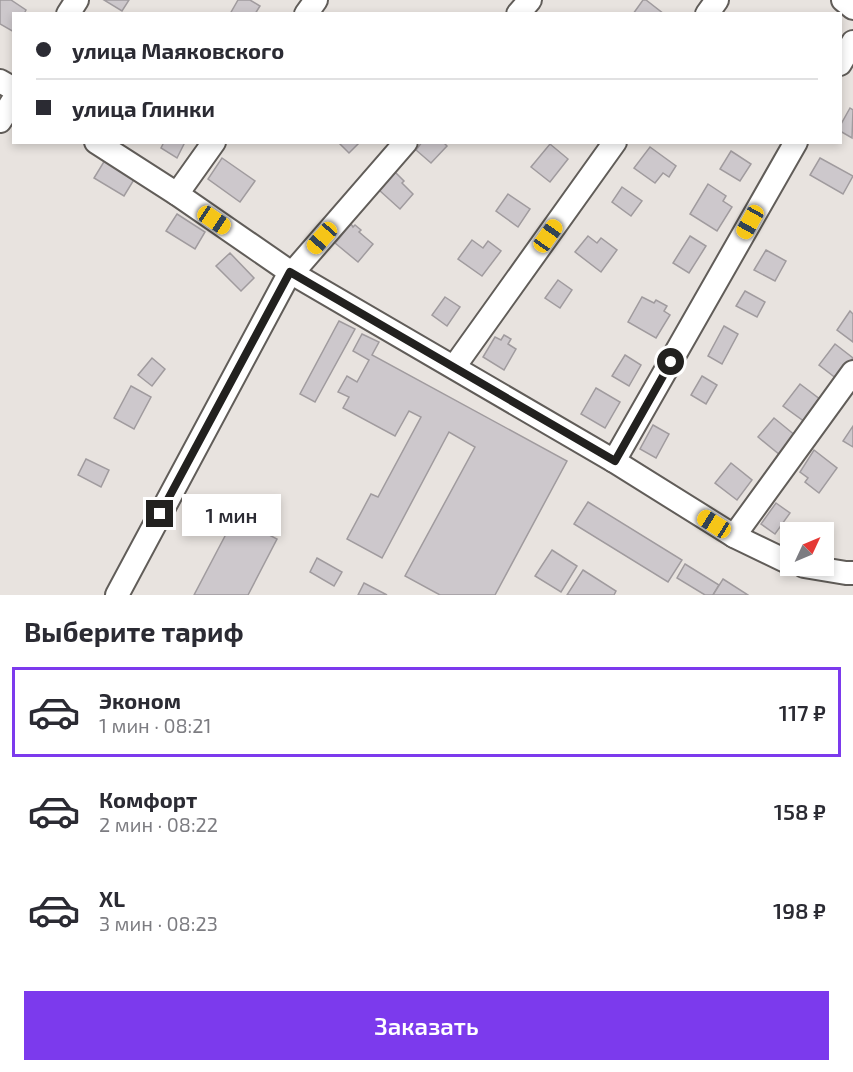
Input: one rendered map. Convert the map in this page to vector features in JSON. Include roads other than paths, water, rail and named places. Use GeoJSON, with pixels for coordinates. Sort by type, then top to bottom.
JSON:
{"type":"FeatureCollection","features":[{"type":"Feature","properties":{"kind":"street"},"geometry":{"type":"LineString","coordinates":[[520,12],[530,0]]}},
{"type":"Feature","properties":{"kind":"street"},"geometry":{"type":"LineString","coordinates":[[843,0],[853,8]]}},
{"type":"Feature","properties":{"kind":"street"},"geometry":{"type":"LineString","coordinates":[[842,61],[853,42]]}},
{"type":"Feature","properties":{"kind":"street"},"geometry":{"type":"LineString","coordinates":[[0,121],[12,102]]}},
{"type":"Feature","properties":{"kind":"street"},"geometry":{"type":"LineString","coordinates":[[99,144],[177,194],[290,272],[615,461],[734,536],[780,558]]}},
{"type":"Feature","properties":{"kind":"street"},"geometry":{"type":"LineString","coordinates":[[177,194],[213,144]]}},
{"type":"Feature","properties":{"kind":"street"},"geometry":{"type":"LineString","coordinates":[[117,595],[290,272],[294,271],[404,144]]}},
{"type":"Feature","properties":{"kind":"street"},"geometry":{"type":"LineString","coordinates":[[454,368],[614,144]]}},
{"type":"Feature","properties":{"kind":"street"},"geometry":{"type":"LineString","coordinates":[[615,461],[795,144]]}},
{"type":"Feature","properties":{"kind":"street"},"geometry":{"type":"LineString","coordinates":[[734,536],[853,372]]}},
{"type":"Feature","properties":{"kind":"street"},"geometry":{"type":"LineString","coordinates":[[834,571],[853,573]]}}]}
